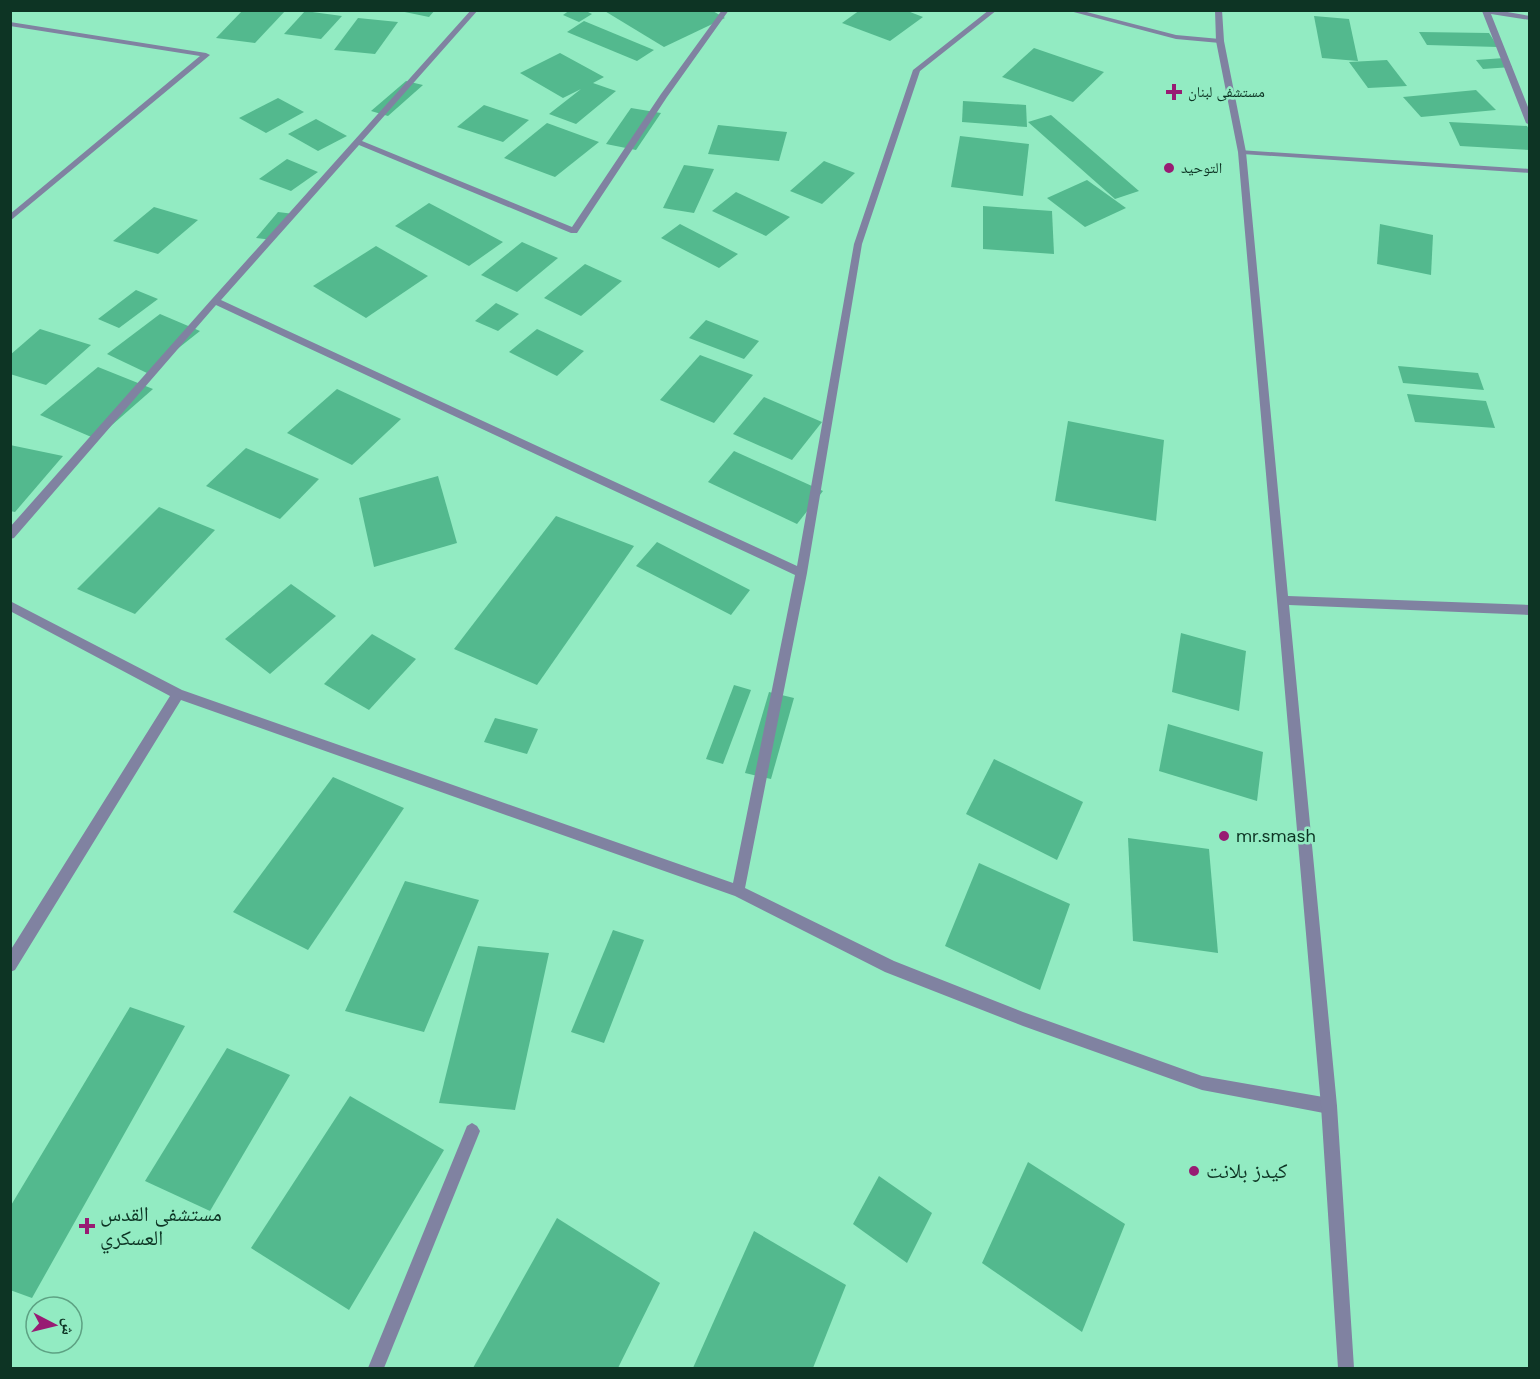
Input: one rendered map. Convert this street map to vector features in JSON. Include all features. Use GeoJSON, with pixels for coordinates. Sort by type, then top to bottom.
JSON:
{"type":"FeatureCollection","features":[{"type":"Feature","properties":{"kind":"street"},"geometry":{"type":"LineString","coordinates":[[10,535],[475,10]]}},
{"type":"Feature","properties":{"kind":"street"},"geometry":{"type":"LineString","coordinates":[[358,142],[574,231],[664,96],[726,10]]}},
{"type":"Feature","properties":{"kind":"street"},"geometry":{"type":"LineString","coordinates":[[738,891],[801,573],[858,244],[917,70],[994,10]]}},
{"type":"Feature","properties":{"kind":"street"},"geometry":{"type":"LineString","coordinates":[[1069,10],[1176,37],[1220,41]]}},
{"type":"Feature","properties":{"kind":"street"},"geometry":{"type":"LineString","coordinates":[[1218,10],[1220,41],[1242,152],[1329,1106],[1346,1368]]}},
{"type":"Feature","properties":{"kind":"street"},"geometry":{"type":"LineString","coordinates":[[1530,18],[1486,11],[1530,123]]}},
{"type":"Feature","properties":{"kind":"street"},"geometry":{"type":"LineString","coordinates":[[10,24],[206,55],[10,219]]}},
{"type":"Feature","properties":{"kind":"street"},"geometry":{"type":"LineString","coordinates":[[1242,152],[1530,171]]}},
{"type":"Feature","properties":{"kind":"street"},"geometry":{"type":"LineString","coordinates":[[215,301],[801,573]]}},
{"type":"Feature","properties":{"kind":"street"},"geometry":{"type":"LineString","coordinates":[[1282,600],[1530,610]]}},
{"type":"Feature","properties":{"kind":"street"},"geometry":{"type":"LineString","coordinates":[[10,605],[178,694],[738,891],[890,968],[1034,1023],[1202,1083],[1329,1106]]}},
{"type":"Feature","properties":{"kind":"street"},"geometry":{"type":"LineString","coordinates":[[10,965],[178,694]]}},
{"type":"Feature","properties":{"kind":"street"},"geometry":{"type":"LineString","coordinates":[[376,1368],[472,1131]]}},
{"type":"Feature","properties":{"kind":"building"},"geometry":{"type":"Polygon","coordinates":[[[243,10],[286,10],[255,43],[216,38],[243,10]]]}},
{"type":"Feature","properties":{"kind":"building"},"geometry":{"type":"Polygon","coordinates":[[[395,10],[435,10],[429,17],[395,10]]]}},
{"type":"Feature","properties":{"kind":"building"},"geometry":{"type":"Polygon","coordinates":[[[570,10],[584,10],[592,14],[579,22],[563,15],[570,10]]]}},
{"type":"Feature","properties":{"kind":"building"},"geometry":{"type":"Polygon","coordinates":[[[603,10],[711,10],[725,18],[664,47],[603,10]]]}},
{"type":"Feature","properties":{"kind":"building"},"geometry":{"type":"Polygon","coordinates":[[[860,10],[905,10],[923,17],[890,41],[842,23],[860,10]]]}},
{"type":"Feature","properties":{"kind":"building"},"geometry":{"type":"Polygon","coordinates":[[[305,11],[342,16],[321,39],[284,34],[305,11]]]}},
{"type":"Feature","properties":{"kind":"building"},"geometry":{"type":"Polygon","coordinates":[[[1314,16],[1349,19],[1358,61],[1322,58],[1314,16]]]}},
{"type":"Feature","properties":{"kind":"building"},"geometry":{"type":"Polygon","coordinates":[[[358,18],[398,22],[375,54],[334,50],[358,18]]]}},
{"type":"Feature","properties":{"kind":"building"},"geometry":{"type":"Polygon","coordinates":[[[584,21],[654,50],[637,61],[567,32],[584,21]]]}},
{"type":"Feature","properties":{"kind":"building"},"geometry":{"type":"Polygon","coordinates":[[[1419,32],[1489,33],[1498,47],[1427,45],[1419,32]]]}},
{"type":"Feature","properties":{"kind":"building"},"geometry":{"type":"Polygon","coordinates":[[[1034,48],[1104,72],[1073,102],[1002,77],[1034,48]]]}},
{"type":"Feature","properties":{"kind":"building"},"geometry":{"type":"Polygon","coordinates":[[[560,53],[604,77],[593,83],[616,91],[576,124],[549,114],[581,89],[563,98],[520,73],[560,53]]]}},
{"type":"Feature","properties":{"kind":"building"},"geometry":{"type":"Polygon","coordinates":[[[1504,58],[1512,67],[1483,69],[1476,60],[1504,58]]]}},
{"type":"Feature","properties":{"kind":"building"},"geometry":{"type":"Polygon","coordinates":[[[1387,60],[1407,86],[1368,88],[1349,62],[1387,60]]]}},
{"type":"Feature","properties":{"kind":"building"},"geometry":{"type":"Polygon","coordinates":[[[406,81],[423,85],[388,116],[371,111],[406,81]]]}},
{"type":"Feature","properties":{"kind":"building"},"geometry":{"type":"Polygon","coordinates":[[[1476,90],[1496,110],[1421,117],[1403,97],[1476,90]]]}},
{"type":"Feature","properties":{"kind":"building"},"geometry":{"type":"Polygon","coordinates":[[[278,98],[304,112],[266,133],[239,118],[278,98]]]}},
{"type":"Feature","properties":{"kind":"building"},"geometry":{"type":"Polygon","coordinates":[[[963,101],[1026,105],[1027,127],[962,122],[963,101]]]}},
{"type":"Feature","properties":{"kind":"building"},"geometry":{"type":"Polygon","coordinates":[[[484,105],[529,120],[503,142],[457,127],[484,105]]]}},
{"type":"Feature","properties":{"kind":"building"},"geometry":{"type":"Polygon","coordinates":[[[631,108],[661,113],[636,150],[606,144],[631,108]]]}},
{"type":"Feature","properties":{"kind":"building"},"geometry":{"type":"Polygon","coordinates":[[[1051,115],[1139,191],[1115,199],[1028,122],[1051,115]]]}},
{"type":"Feature","properties":{"kind":"building"},"geometry":{"type":"Polygon","coordinates":[[[316,119],[347,136],[318,151],[288,134],[316,119]]]}},
{"type":"Feature","properties":{"kind":"building"},"geometry":{"type":"Polygon","coordinates":[[[1449,122],[1527,126],[1530,131],[1530,150],[1460,146],[1449,122]]]}},
{"type":"Feature","properties":{"kind":"building"},"geometry":{"type":"Polygon","coordinates":[[[547,123],[599,142],[555,177],[504,158],[547,123]]]}},
{"type":"Feature","properties":{"kind":"building"},"geometry":{"type":"Polygon","coordinates":[[[718,125],[787,132],[779,161],[708,154],[718,125]]]}},
{"type":"Feature","properties":{"kind":"building"},"geometry":{"type":"Polygon","coordinates":[[[960,136],[1029,144],[1023,196],[951,187],[960,136]]]}},
{"type":"Feature","properties":{"kind":"building"},"geometry":{"type":"Polygon","coordinates":[[[287,159],[318,172],[291,191],[259,179],[287,159]]]}},
{"type":"Feature","properties":{"kind":"building"},"geometry":{"type":"Polygon","coordinates":[[[824,161],[855,173],[822,204],[790,191],[824,161]]]}},
{"type":"Feature","properties":{"kind":"building"},"geometry":{"type":"Polygon","coordinates":[[[684,165],[714,169],[694,213],[663,208],[684,165]]]}},
{"type":"Feature","properties":{"kind":"building"},"geometry":{"type":"Polygon","coordinates":[[[1087,180],[1126,208],[1085,227],[1047,198],[1087,180]]]}},
{"type":"Feature","properties":{"kind":"building"},"geometry":{"type":"Polygon","coordinates":[[[736,192],[790,217],[766,236],[712,211],[736,192]]]}},
{"type":"Feature","properties":{"kind":"building"},"geometry":{"type":"Polygon","coordinates":[[[429,203],[503,242],[469,266],[395,226],[429,203]]]}},
{"type":"Feature","properties":{"kind":"building"},"geometry":{"type":"Polygon","coordinates":[[[983,206],[1052,211],[1054,254],[983,249],[983,206]]]}},
{"type":"Feature","properties":{"kind":"building"},"geometry":{"type":"Polygon","coordinates":[[[154,207],[198,220],[158,254],[113,241],[154,207]]]}},
{"type":"Feature","properties":{"kind":"building"},"geometry":{"type":"Polygon","coordinates":[[[278,212],[294,214],[273,240],[256,238],[278,212]]]}},
{"type":"Feature","properties":{"kind":"building"},"geometry":{"type":"Polygon","coordinates":[[[680,224],[738,254],[719,268],[661,238],[680,224]]]}},
{"type":"Feature","properties":{"kind":"building"},"geometry":{"type":"Polygon","coordinates":[[[1380,224],[1433,235],[1431,275],[1377,264],[1380,224]]]}},
{"type":"Feature","properties":{"kind":"building"},"geometry":{"type":"Polygon","coordinates":[[[522,242],[558,258],[517,292],[481,275],[522,242]]]}},
{"type":"Feature","properties":{"kind":"building"},"geometry":{"type":"Polygon","coordinates":[[[376,246],[428,276],[366,318],[313,286],[376,246]]]}},
{"type":"Feature","properties":{"kind":"building"},"geometry":{"type":"Polygon","coordinates":[[[585,264],[622,281],[581,316],[544,298],[585,264]]]}},
{"type":"Feature","properties":{"kind":"building"},"geometry":{"type":"Polygon","coordinates":[[[136,290],[158,299],[119,328],[98,319],[136,290]]]}},
{"type":"Feature","properties":{"kind":"building"},"geometry":{"type":"Polygon","coordinates":[[[496,303],[519,314],[498,331],[475,321],[496,303]]]}},
{"type":"Feature","properties":{"kind":"building"},"geometry":{"type":"Polygon","coordinates":[[[160,314],[200,331],[147,373],[107,354],[160,314]]]}},
{"type":"Feature","properties":{"kind":"building"},"geometry":{"type":"Polygon","coordinates":[[[706,320],[759,341],[744,359],[689,338],[706,320]]]}},
{"type":"Feature","properties":{"kind":"building"},"geometry":{"type":"Polygon","coordinates":[[[40,329],[91,345],[46,385],[10,374],[10,355],[40,329]]]}},
{"type":"Feature","properties":{"kind":"building"},"geometry":{"type":"Polygon","coordinates":[[[537,329],[584,351],[557,376],[509,352],[537,329]]]}},
{"type":"Feature","properties":{"kind":"building"},"geometry":{"type":"Polygon","coordinates":[[[700,355],[753,375],[714,423],[660,400],[700,355]]]}},
{"type":"Feature","properties":{"kind":"building"},"geometry":{"type":"Polygon","coordinates":[[[1398,366],[1478,373],[1484,390],[1403,383],[1398,366]]]}},
{"type":"Feature","properties":{"kind":"building"},"geometry":{"type":"Polygon","coordinates":[[[98,367],[153,389],[96,439],[40,415],[98,367]]]}},
{"type":"Feature","properties":{"kind":"building"},"geometry":{"type":"Polygon","coordinates":[[[337,389],[401,419],[352,465],[287,433],[337,389]]]}},
{"type":"Feature","properties":{"kind":"building"},"geometry":{"type":"Polygon","coordinates":[[[1407,394],[1486,401],[1495,428],[1415,422],[1407,394]]]}},
{"type":"Feature","properties":{"kind":"building"},"geometry":{"type":"Polygon","coordinates":[[[764,397],[822,422],[792,460],[733,434],[764,397]]]}},
{"type":"Feature","properties":{"kind":"building"},"geometry":{"type":"Polygon","coordinates":[[[1068,421],[1164,440],[1156,521],[1055,501],[1068,421]]]}},
{"type":"Feature","properties":{"kind":"building"},"geometry":{"type":"Polygon","coordinates":[[[10,445],[63,456],[15,512],[10,511],[10,445]]]}},
{"type":"Feature","properties":{"kind":"building"},"geometry":{"type":"Polygon","coordinates":[[[246,448],[319,479],[280,519],[206,486],[246,448]]]}},
{"type":"Feature","properties":{"kind":"building"},"geometry":{"type":"Polygon","coordinates":[[[734,451],[823,491],[797,524],[708,482],[734,451]]]}},
{"type":"Feature","properties":{"kind":"building"},"geometry":{"type":"Polygon","coordinates":[[[438,476],[457,543],[374,567],[359,498],[438,476]]]}},
{"type":"Feature","properties":{"kind":"building"},"geometry":{"type":"Polygon","coordinates":[[[159,507],[215,530],[135,614],[77,589],[159,507]]]}},
{"type":"Feature","properties":{"kind":"building"},"geometry":{"type":"Polygon","coordinates":[[[556,516],[634,546],[537,685],[454,649],[556,516]]]}},
{"type":"Feature","properties":{"kind":"building"},"geometry":{"type":"Polygon","coordinates":[[[657,542],[750,590],[731,615],[636,566],[657,542]]]}},
{"type":"Feature","properties":{"kind":"building"},"geometry":{"type":"Polygon","coordinates":[[[291,584],[336,616],[270,674],[225,639],[291,584]]]}},
{"type":"Feature","properties":{"kind":"building"},"geometry":{"type":"Polygon","coordinates":[[[1181,633],[1246,651],[1239,711],[1172,692],[1181,633]]]}},
{"type":"Feature","properties":{"kind":"building"},"geometry":{"type":"Polygon","coordinates":[[[372,634],[416,659],[369,710],[324,684],[372,634]]]}},
{"type":"Feature","properties":{"kind":"building"},"geometry":{"type":"Polygon","coordinates":[[[734,685],[751,690],[723,764],[706,759],[734,685]]]}},
{"type":"Feature","properties":{"kind":"building"},"geometry":{"type":"Polygon","coordinates":[[[769,692],[794,698],[771,779],[745,773],[769,692]]]}},
{"type":"Feature","properties":{"kind":"building"},"geometry":{"type":"Polygon","coordinates":[[[495,718],[538,729],[527,754],[484,742],[495,718]]]}},
{"type":"Feature","properties":{"kind":"building"},"geometry":{"type":"Polygon","coordinates":[[[1168,724],[1263,752],[1257,801],[1159,771],[1168,724]]]}},
{"type":"Feature","properties":{"kind":"building"},"geometry":{"type":"Polygon","coordinates":[[[994,759],[1083,802],[1057,860],[966,814],[994,759]]]}},
{"type":"Feature","properties":{"kind":"building"},"geometry":{"type":"Polygon","coordinates":[[[333,777],[404,808],[308,950],[233,912],[333,777]]]}},
{"type":"Feature","properties":{"kind":"building"},"geometry":{"type":"Polygon","coordinates":[[[1128,838],[1209,849],[1218,953],[1133,941],[1128,838]]]}},
{"type":"Feature","properties":{"kind":"building"},"geometry":{"type":"Polygon","coordinates":[[[979,863],[1070,904],[1040,990],[945,946],[979,863]]]}},
{"type":"Feature","properties":{"kind":"building"},"geometry":{"type":"Polygon","coordinates":[[[405,881],[479,900],[424,1032],[345,1011],[405,881]]]}},
{"type":"Feature","properties":{"kind":"building"},"geometry":{"type":"Polygon","coordinates":[[[613,930],[644,940],[604,1043],[571,1032],[613,930]]]}},
{"type":"Feature","properties":{"kind":"building"},"geometry":{"type":"Polygon","coordinates":[[[478,946],[549,953],[515,1110],[439,1103],[478,946]]]}},
{"type":"Feature","properties":{"kind":"building"},"geometry":{"type":"Polygon","coordinates":[[[130,1007],[185,1026],[34,1295],[24,1295],[10,1290],[10,1207],[130,1007]]]}},
{"type":"Feature","properties":{"kind":"building"},"geometry":{"type":"Polygon","coordinates":[[[227,1048],[290,1075],[210,1211],[145,1181],[227,1048]]]}},
{"type":"Feature","properties":{"kind":"building"},"geometry":{"type":"Polygon","coordinates":[[[350,1096],[444,1150],[349,1310],[251,1248],[350,1096]]]}},
{"type":"Feature","properties":{"kind":"building"},"geometry":{"type":"Polygon","coordinates":[[[1028,1162],[1125,1224],[1082,1332],[982,1263],[1028,1162]]]}},
{"type":"Feature","properties":{"kind":"building"},"geometry":{"type":"Polygon","coordinates":[[[879,1176],[932,1213],[907,1263],[853,1224],[879,1176]]]}},
{"type":"Feature","properties":{"kind":"building"},"geometry":{"type":"Polygon","coordinates":[[[557,1218],[660,1283],[618,1368],[473,1368],[557,1218]]]}},
{"type":"Feature","properties":{"kind":"building"},"geometry":{"type":"Polygon","coordinates":[[[754,1231],[846,1285],[813,1368],[693,1368],[754,1231]]]}},
{"type":"Feature","properties":{"kind":"place","name":"مستشفى لبنان"},"geometry":{"type":"Point","coordinates":[1174,92]}},
{"type":"Feature","properties":{"kind":"place","name":"التوحيد"},"geometry":{"type":"Point","coordinates":[1169,168]}},
{"type":"Feature","properties":{"kind":"place","name":"mr.smash"},"geometry":{"type":"Point","coordinates":[1224,836]}},
{"type":"Feature","properties":{"kind":"place","name":"كيدز بلانت"},"geometry":{"type":"Point","coordinates":[1194,1171]}},
{"type":"Feature","properties":{"kind":"place","name":"مستشفى القدس العسكري"},"geometry":{"type":"Point","coordinates":[87,1226]}}]}
